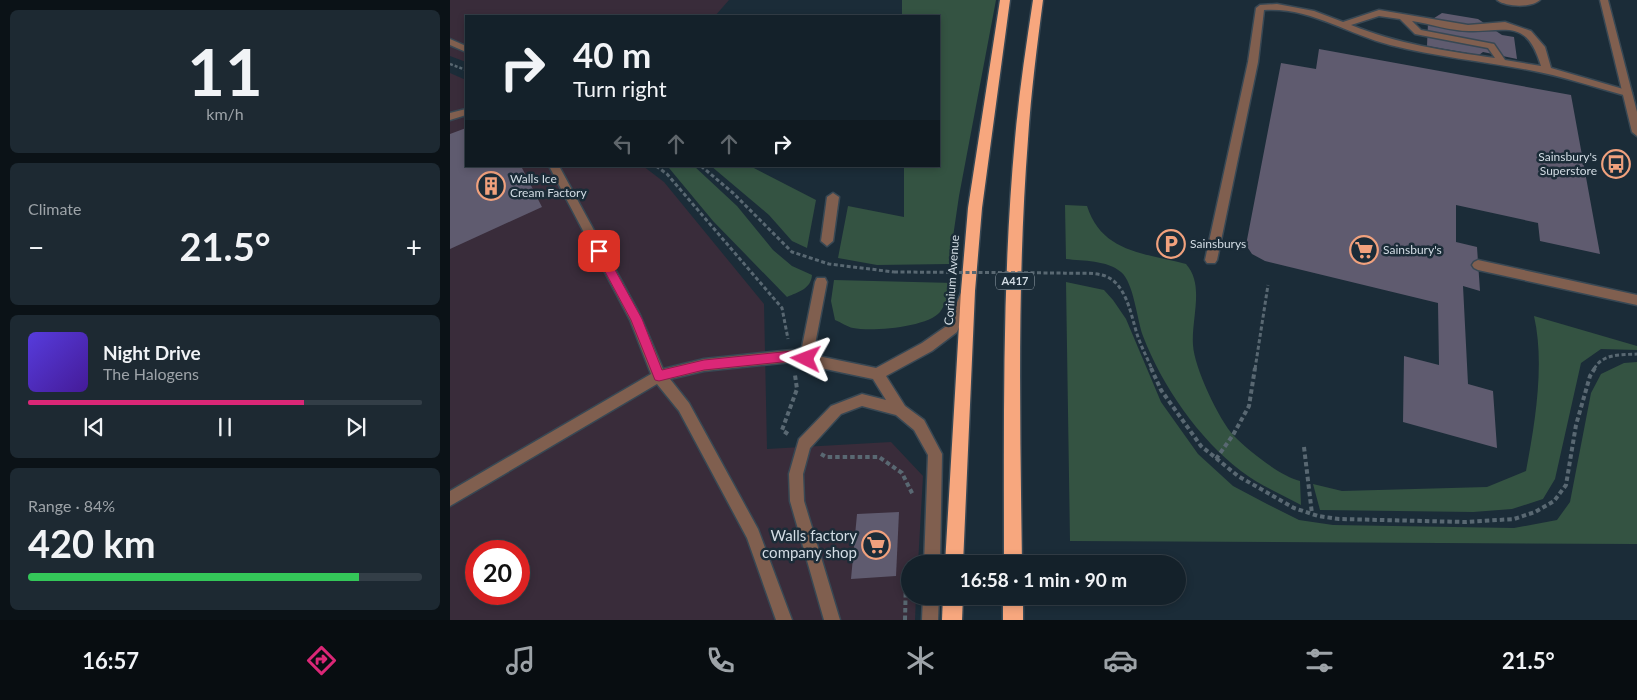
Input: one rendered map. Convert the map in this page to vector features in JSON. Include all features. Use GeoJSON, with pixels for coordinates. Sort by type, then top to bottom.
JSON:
{"type":"FeatureCollection","features":[{"type":"Feature","properties":{"kind":"highway","name":"Corinium Avenue"},"geometry":{"type":"LineString","coordinates":[[954,555],[968,291],[984,133],[1005,0]]}},
{"type":"Feature","properties":{"kind":"highway","name":"A417"},"geometry":{"type":"LineString","coordinates":[[1013,555],[1012,472],[1017,205],[1026,88],[1038,0]]}},
{"type":"Feature","properties":{"kind":"highway"},"geometry":{"type":"LineString","coordinates":[[952,620],[953,605]]}},
{"type":"Feature","properties":{"kind":"highway"},"geometry":{"type":"LineString","coordinates":[[1013,605],[1014,620]]}},
{"type":"Feature","properties":{"kind":"street"},"geometry":{"type":"LineString","coordinates":[[1501,0],[1529,3],[1536,0]]}},
{"type":"Feature","properties":{"kind":"street"},"geometry":{"type":"LineString","coordinates":[[1604,0],[1637,132]]}},
{"type":"Feature","properties":{"kind":"street"},"geometry":{"type":"LineString","coordinates":[[1211,260],[1253,62],[1260,8],[1275,7],[1306,11],[1364,35],[1391,43],[1547,70],[1627,93]]}},
{"type":"Feature","properties":{"kind":"street"},"geometry":{"type":"LineString","coordinates":[[1342,25],[1379,13],[1468,28],[1505,25],[1528,33],[1540,47],[1547,70]]}},
{"type":"Feature","properties":{"kind":"street"},"geometry":{"type":"LineString","coordinates":[[1404,18],[1418,32],[1491,46],[1502,62]]}},
{"type":"Feature","properties":{"kind":"street"},"geometry":{"type":"LineString","coordinates":[[450,42],[465,49]]}},
{"type":"Feature","properties":{"kind":"street"},"geometry":{"type":"LineString","coordinates":[[450,117],[465,112]]}},
{"type":"Feature","properties":{"kind":"street"},"geometry":{"type":"LineString","coordinates":[[555,167],[636,319],[659,376],[684,407],[753,534],[784,620]]}},
{"type":"Feature","properties":{"kind":"street"},"geometry":{"type":"LineString","coordinates":[[827,241],[833,197]]}},
{"type":"Feature","properties":{"kind":"street"},"geometry":{"type":"LineString","coordinates":[[1478,265],[1637,300]]}},
{"type":"Feature","properties":{"kind":"street"},"geometry":{"type":"LineString","coordinates":[[799,357],[821,282]]}},
{"type":"Feature","properties":{"kind":"street"},"geometry":{"type":"LineString","coordinates":[[450,499],[659,376],[704,365],[799,357],[877,374],[927,347],[953,328],[968,291]]}},
{"type":"Feature","properties":{"kind":"street"},"geometry":{"type":"LineString","coordinates":[[877,374],[900,410],[919,425],[935,454],[932,555]]}},
{"type":"Feature","properties":{"kind":"street"},"geometry":{"type":"LineString","coordinates":[[832,620],[797,501],[796,474],[804,444],[836,410],[862,400],[900,410]]}},
{"type":"Feature","properties":{"kind":"street"},"geometry":{"type":"LineString","coordinates":[[930,605],[930,620]]}},
{"type":"Feature","properties":{"kind":"path"},"geometry":{"type":"LineString","coordinates":[[450,64],[465,70]]}},
{"type":"Feature","properties":{"kind":"path"},"geometry":{"type":"LineString","coordinates":[[657,167],[667,174],[782,308],[799,357],[797,389],[782,430],[826,457],[879,458],[902,473],[915,501]]}},
{"type":"Feature","properties":{"kind":"path"},"geometry":{"type":"LineString","coordinates":[[702,167],[733,193],[792,252],[801,256],[850,268],[894,272],[1063,273],[1102,276],[1111,279],[1118,286],[1128,304],[1138,338],[1161,390],[1201,446],[1260,490],[1294,508],[1312,514],[1339,519],[1466,522],[1514,519],[1535,512],[1554,501],[1566,485],[1576,424],[1590,376],[1598,362],[1609,356],[1637,354]]}},
{"type":"Feature","properties":{"kind":"path"},"geometry":{"type":"LineString","coordinates":[[1216,459],[1233,435],[1248,406],[1268,285]]}},
{"type":"Feature","properties":{"kind":"path"},"geometry":{"type":"LineString","coordinates":[[1304,447],[1312,514]]}},
{"type":"Feature","properties":{"kind":"path"},"geometry":{"type":"LineString","coordinates":[[905,605],[905,620]]}},
{"type":"Feature","properties":{"kind":"shaded area"},"geometry":{"type":"Polygon","coordinates":[[[450,0],[729,0],[716,15],[465,15],[465,62],[450,56],[450,0]]]}},
{"type":"Feature","properties":{"kind":"shaded area"},"geometry":{"type":"Polygon","coordinates":[[[450,73],[465,80],[465,167],[644,167],[664,182],[764,304],[767,449],[891,442],[923,476],[919,555],[901,555],[901,605],[916,605],[915,620],[450,620],[450,73]]]}},
{"type":"Feature","properties":{"kind":"green space"},"geometry":{"type":"Polygon","coordinates":[[[902,0],[996,0],[959,196],[949,264],[877,265],[838,258],[848,206],[904,217],[904,167],[940,167],[940,15],[902,15],[902,0]]]}},
{"type":"Feature","properties":{"kind":"green space"},"geometry":{"type":"Polygon","coordinates":[[[695,167],[737,206],[773,250],[792,266],[812,275],[807,287],[787,297],[713,221],[669,168],[695,167]]]}},
{"type":"Feature","properties":{"kind":"green space"},"geometry":{"type":"Polygon","coordinates":[[[712,167],[752,167],[816,200],[807,248],[792,241],[769,215],[712,167]]]}},
{"type":"Feature","properties":{"kind":"green space"},"geometry":{"type":"Polygon","coordinates":[[[1065,205],[1087,206],[1094,222],[1114,242],[1141,253],[1186,264],[1192,272],[1196,292],[1193,335],[1194,355],[1208,393],[1221,418],[1234,436],[1274,469],[1300,481],[1301,505],[1241,471],[1211,443],[1183,410],[1160,374],[1151,355],[1143,336],[1129,284],[1125,277],[1121,272],[1109,265],[1066,259],[1065,205]]]}},
{"type":"Feature","properties":{"kind":"green space"},"geometry":{"type":"Polygon","coordinates":[[[834,280],[954,283],[942,309],[934,317],[912,325],[886,329],[862,329],[851,327],[835,320],[831,301],[834,280]]]}},
{"type":"Feature","properties":{"kind":"green space"},"geometry":{"type":"Polygon","coordinates":[[[1066,282],[1104,290],[1113,300],[1126,319],[1161,402],[1198,454],[1233,486],[1299,520],[1333,525],[1514,528],[1557,520],[1570,502],[1591,393],[1601,374],[1624,363],[1637,362],[1637,544],[1070,541],[1066,282]]]}},
{"type":"Feature","properties":{"kind":"green space"},"geometry":{"type":"Polygon","coordinates":[[[1534,316],[1637,346],[1637,350],[1601,349],[1581,363],[1555,479],[1543,499],[1512,509],[1473,512],[1320,510],[1313,484],[1342,491],[1487,487],[1526,471],[1538,394],[1539,354],[1534,316]]]}},
{"type":"Feature","properties":{"kind":"building"},"geometry":{"type":"Polygon","coordinates":[[[1442,13],[1478,19],[1502,35],[1514,37],[1517,59],[1483,52],[1479,55],[1427,46],[1428,22],[1442,13]]]}},
{"type":"Feature","properties":{"kind":"building","name":"Sainsbury's"},"geometry":{"type":"Polygon","coordinates":[[[1319,49],[1571,95],[1600,254],[1540,241],[1538,223],[1456,205],[1456,242],[1477,247],[1480,291],[1463,286],[1468,384],[1493,391],[1497,448],[1403,422],[1404,356],[1439,365],[1438,303],[1265,261],[1252,254],[1246,245],[1281,63],[1316,69],[1319,49]]]}},
{"type":"Feature","properties":{"kind":"building","name":"Walls Ice Cream Factory"},"geometry":{"type":"Polygon","coordinates":[[[465,128],[465,167],[522,167],[542,207],[450,249],[450,134],[465,128]]]}},
{"type":"Feature","properties":{"kind":"building","name":"Walls factory company shop"},"geometry":{"type":"Polygon","coordinates":[[[899,512],[896,576],[851,579],[857,514],[899,512]]]}},
{"type":"Feature","properties":{"kind":"place","name":"Sainsbury's Superstore"},"geometry":{"type":"Point","coordinates":[1616,164]}},
{"type":"Feature","properties":{"kind":"place","name":"Walls Ice Cream Factory"},"geometry":{"type":"Point","coordinates":[491,186]}},
{"type":"Feature","properties":{"kind":"place","name":"Sainsburys"},"geometry":{"type":"Point","coordinates":[1171,244]}},
{"type":"Feature","properties":{"kind":"place","name":"Sainsbury's"},"geometry":{"type":"Point","coordinates":[1364,250]}},
{"type":"Feature","properties":{"kind":"place","name":"Walls factory company shop"},"geometry":{"type":"Point","coordinates":[876,545]}},
{"type":"Feature","properties":{"kind":"route"},"geometry":{"type":"LineString","coordinates":[[599,251],[636,319],[659,376],[704,365],[792,356],[806,359]]}}]}
